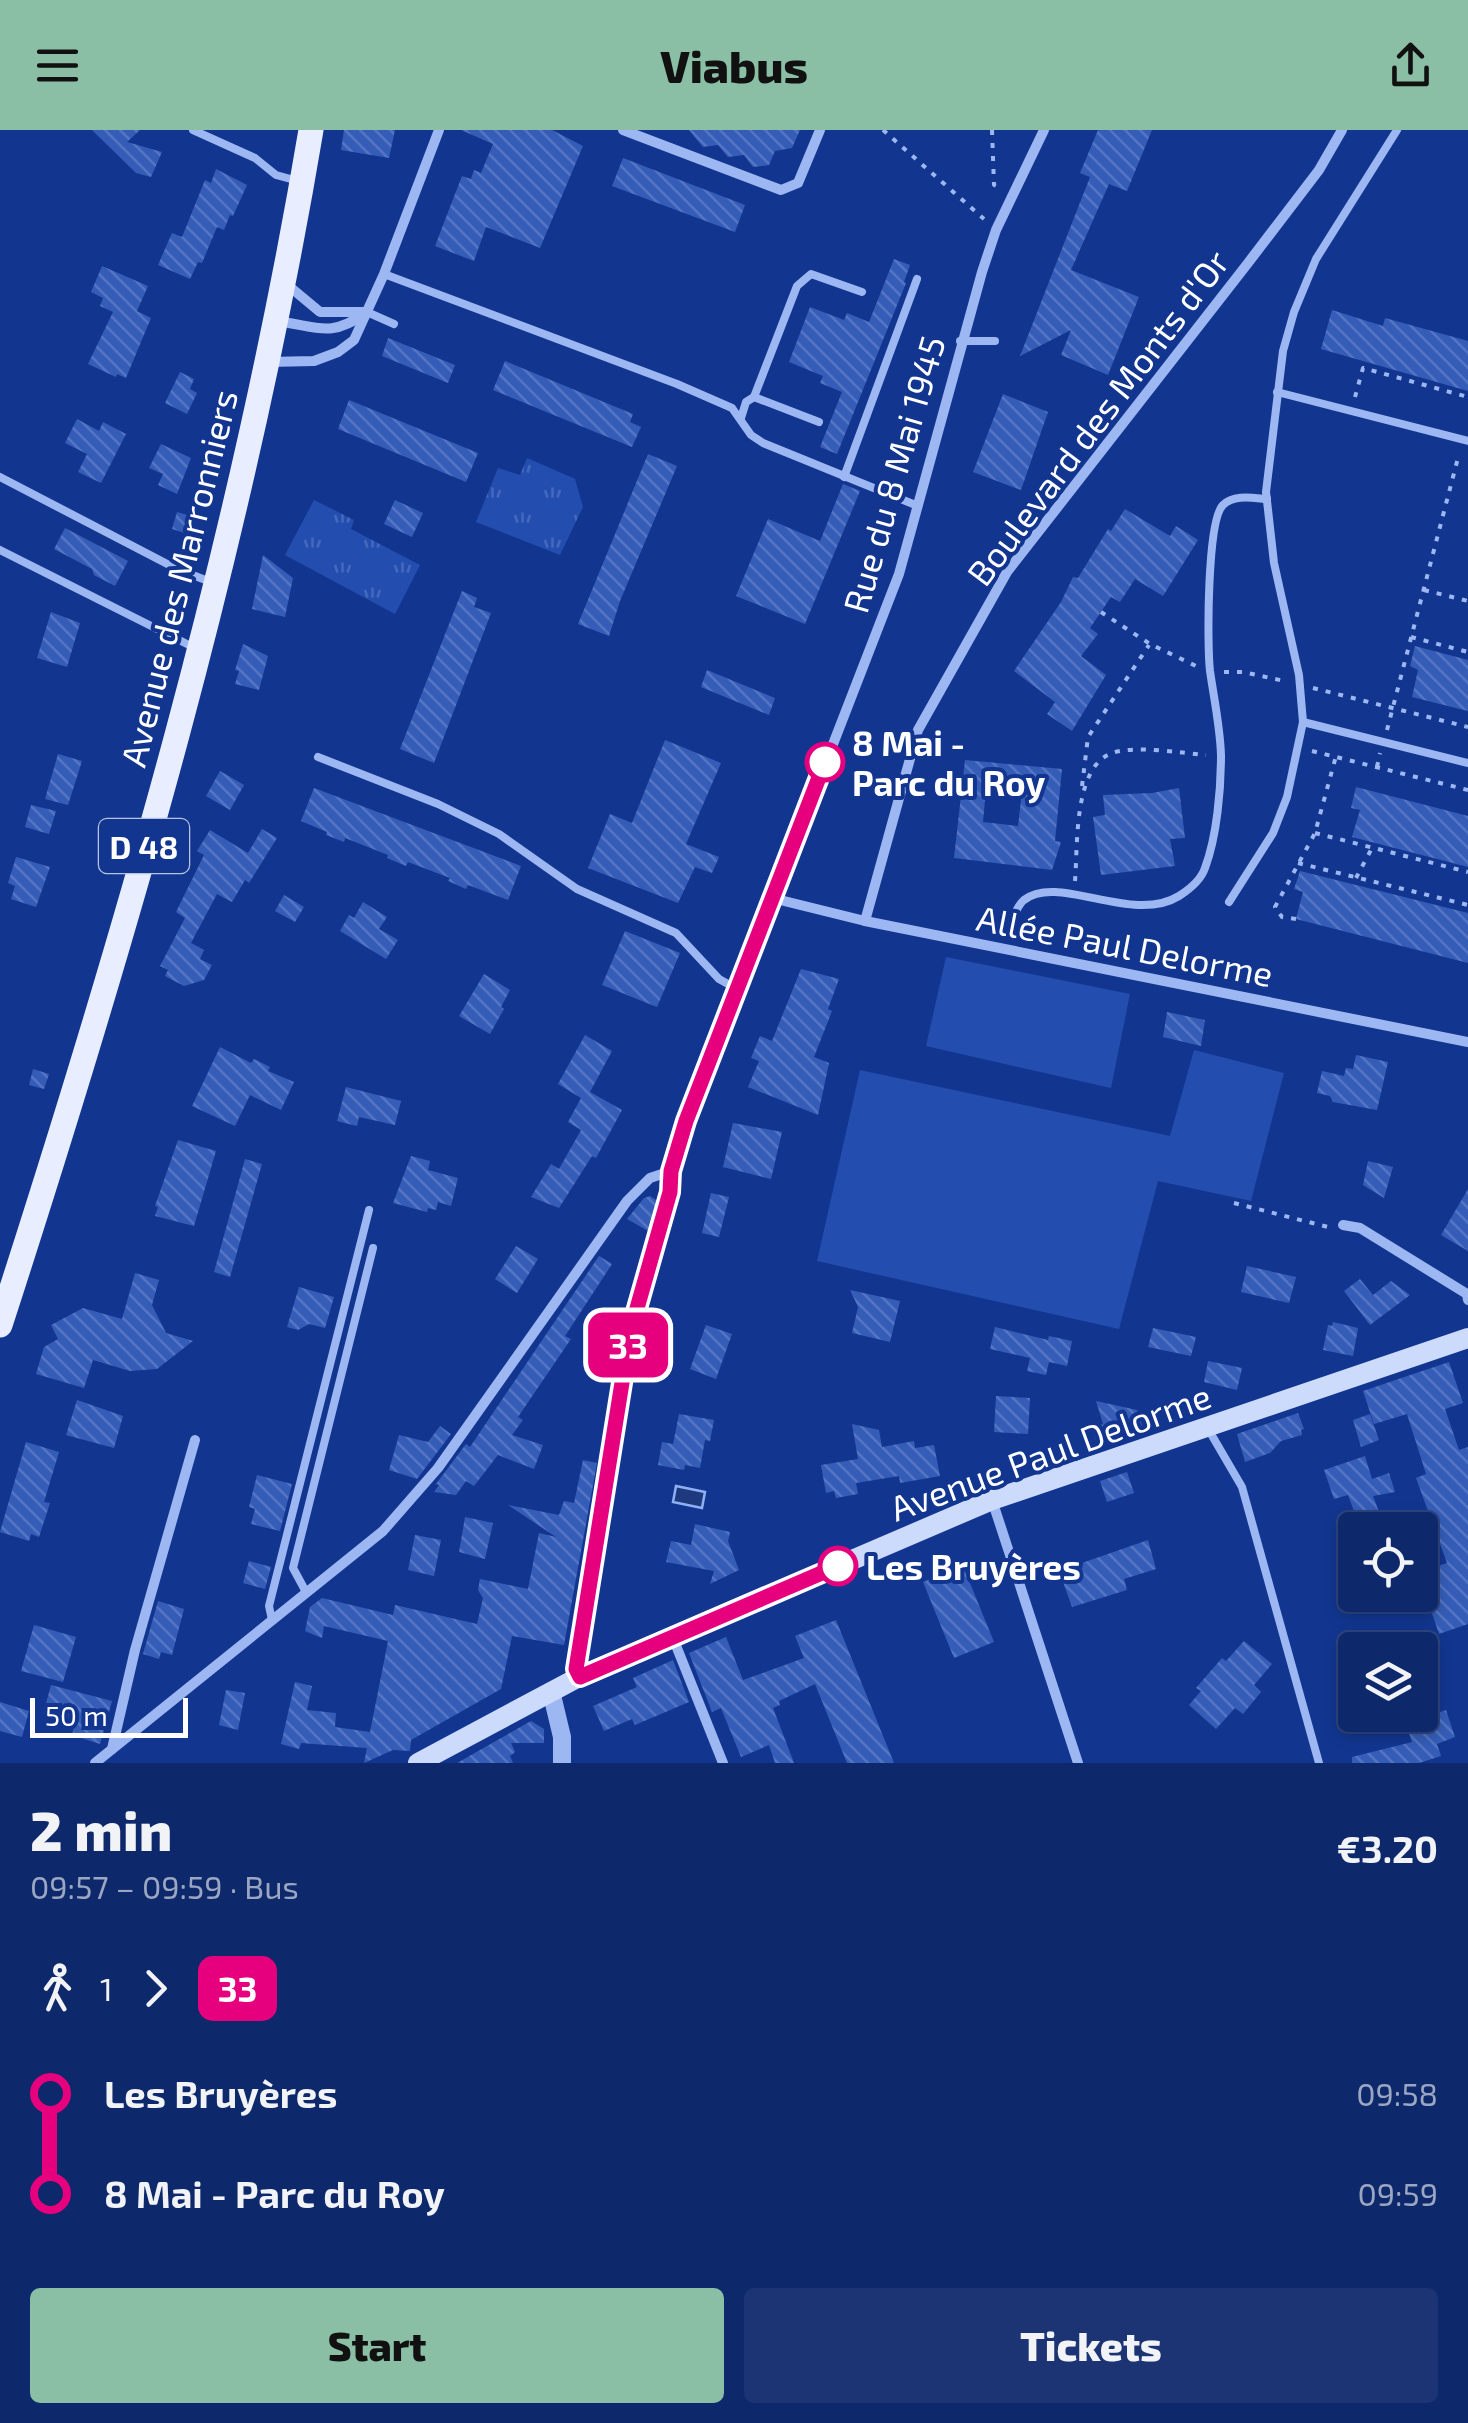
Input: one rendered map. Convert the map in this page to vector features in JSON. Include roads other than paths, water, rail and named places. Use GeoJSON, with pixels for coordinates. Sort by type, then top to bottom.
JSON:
{"type":"FeatureCollection","features":[{"type":"Feature","properties":{"kind":"main road","name":"Avenue des Marronniers"},"geometry":{"type":"LineString","coordinates":[[0,1325],[202,652],[268,362],[311,130]]}},
{"type":"Feature","properties":{"kind":"main road","name":"Avenue Paul Delorme"},"geometry":{"type":"LineString","coordinates":[[418,1763],[580,1677],[992,1500],[1468,1338]]}},
{"type":"Feature","properties":{"kind":"street"},"geometry":{"type":"LineString","coordinates":[[268,362],[314,361],[338,352],[354,340],[440,130]]}},
{"type":"Feature","properties":{"kind":"street"},"geometry":{"type":"LineString","coordinates":[[623,130],[781,190],[798,183],[820,130]]}},
{"type":"Feature","properties":{"kind":"street","name":"Rue du 8 Mai 1945"},"geometry":{"type":"LineString","coordinates":[[580,1677],[576,1669],[578,1641],[630,1333],[670,1192],[671,1171],[686,1121],[899,574],[960,341],[996,230],[1044,130]]}},
{"type":"Feature","properties":{"kind":"street","name":"Boulevard des Monts d'Or"},"geometry":{"type":"LineString","coordinates":[[865,921],[918,730],[1007,572],[1260,248],[1318,170],[1342,130]]}},
{"type":"Feature","properties":{"kind":"street"},"geometry":{"type":"LineString","coordinates":[[284,281],[320,312],[367,312]]}},
{"type":"Feature","properties":{"kind":"street"},"geometry":{"type":"LineString","coordinates":[[276,321],[330,331],[346,327],[367,312]]}},
{"type":"Feature","properties":{"kind":"street","name":"Allée Paul Delorme"},"geometry":{"type":"LineString","coordinates":[[772,898],[865,921],[1468,1042]]}},
{"type":"Feature","properties":{"kind":"street"},"geometry":{"type":"LineString","coordinates":[[96,1763],[383,1531],[438,1468],[627,1201],[650,1178],[671,1171]]}},
{"type":"Feature","properties":{"kind":"street"},"geometry":{"type":"LineString","coordinates":[[1343,1226],[1360,1228],[1466,1294],[1468,1300]]}},
{"type":"Feature","properties":{"kind":"street"},"geometry":{"type":"LineString","coordinates":[[112,1750],[135,1650],[194,1440]]}},
{"type":"Feature","properties":{"kind":"street"},"geometry":{"type":"LineString","coordinates":[[992,1500],[1078,1763]]}},
{"type":"Feature","properties":{"kind":"street"},"geometry":{"type":"LineString","coordinates":[[673,1637],[723,1763]]}},
{"type":"Feature","properties":{"kind":"street"},"geometry":{"type":"LineString","coordinates":[[551,1691],[562,1737],[562,1763]]}},
{"type":"Feature","properties":{"kind":"lane"},"geometry":{"type":"LineString","coordinates":[[193,130],[255,158],[276,174],[302,182]]}},
{"type":"Feature","properties":{"kind":"lane"},"geometry":{"type":"LineString","coordinates":[[1229,902],[1272,833],[1287,797],[1303,722],[1288,612],[1274,563],[1267,499],[1268,456],[1283,351],[1316,259],[1397,130]]}},
{"type":"Feature","properties":{"kind":"lane"},"geometry":{"type":"LineString","coordinates":[[384,274],[677,384],[732,408],[751,435],[763,443],[918,506]]}},
{"type":"Feature","properties":{"kind":"lane"},"geometry":{"type":"LineString","coordinates":[[741,418],[746,402],[754,397],[797,286],[811,274],[862,292]]}},
{"type":"Feature","properties":{"kind":"lane"},"geometry":{"type":"LineString","coordinates":[[844,477],[917,279]]}},
{"type":"Feature","properties":{"kind":"lane"},"geometry":{"type":"LineString","coordinates":[[367,312],[394,324]]}},
{"type":"Feature","properties":{"kind":"lane"},"geometry":{"type":"LineString","coordinates":[[960,341],[994,341]]}},
{"type":"Feature","properties":{"kind":"lane"},"geometry":{"type":"LineString","coordinates":[[1277,392],[1466,440]]}},
{"type":"Feature","properties":{"kind":"lane"},"geometry":{"type":"LineString","coordinates":[[754,397],[819,422]]}},
{"type":"Feature","properties":{"kind":"lane"},"geometry":{"type":"LineString","coordinates":[[0,478],[175,568],[217,585]]}},
{"type":"Feature","properties":{"kind":"lane"},"geometry":{"type":"LineString","coordinates":[[1012,919],[1020,902],[1054,893],[1143,908],[1168,903],[1190,890],[1204,871],[1221,757],[1210,672],[1210,558],[1214,523],[1222,505],[1237,498],[1267,499]]}},
{"type":"Feature","properties":{"kind":"lane"},"geometry":{"type":"LineString","coordinates":[[0,550],[202,652]]}},
{"type":"Feature","properties":{"kind":"lane"},"geometry":{"type":"LineString","coordinates":[[1303,722],[1468,763]]}},
{"type":"Feature","properties":{"kind":"lane"},"geometry":{"type":"LineString","coordinates":[[318,757],[438,804],[499,834],[576,889],[676,933],[719,979],[738,989]]}},
{"type":"Feature","properties":{"kind":"lane"},"geometry":{"type":"LineString","coordinates":[[272,1620],[269,1606],[368,1210]]}},
{"type":"Feature","properties":{"kind":"lane"},"geometry":{"type":"LineString","coordinates":[[306,1592],[292,1568],[374,1248]]}},
{"type":"Feature","properties":{"kind":"lane"},"geometry":{"type":"LineString","coordinates":[[1206,1427],[1242,1488],[1319,1763]]}},
{"type":"Feature","properties":{"kind":"place","name":"8 Mai - Parc du Roy"},"geometry":{"type":"Point","coordinates":[825,762]}},
{"type":"Feature","properties":{"kind":"place","name":"Les Bruyères"},"geometry":{"type":"Point","coordinates":[838,1566]}}]}
